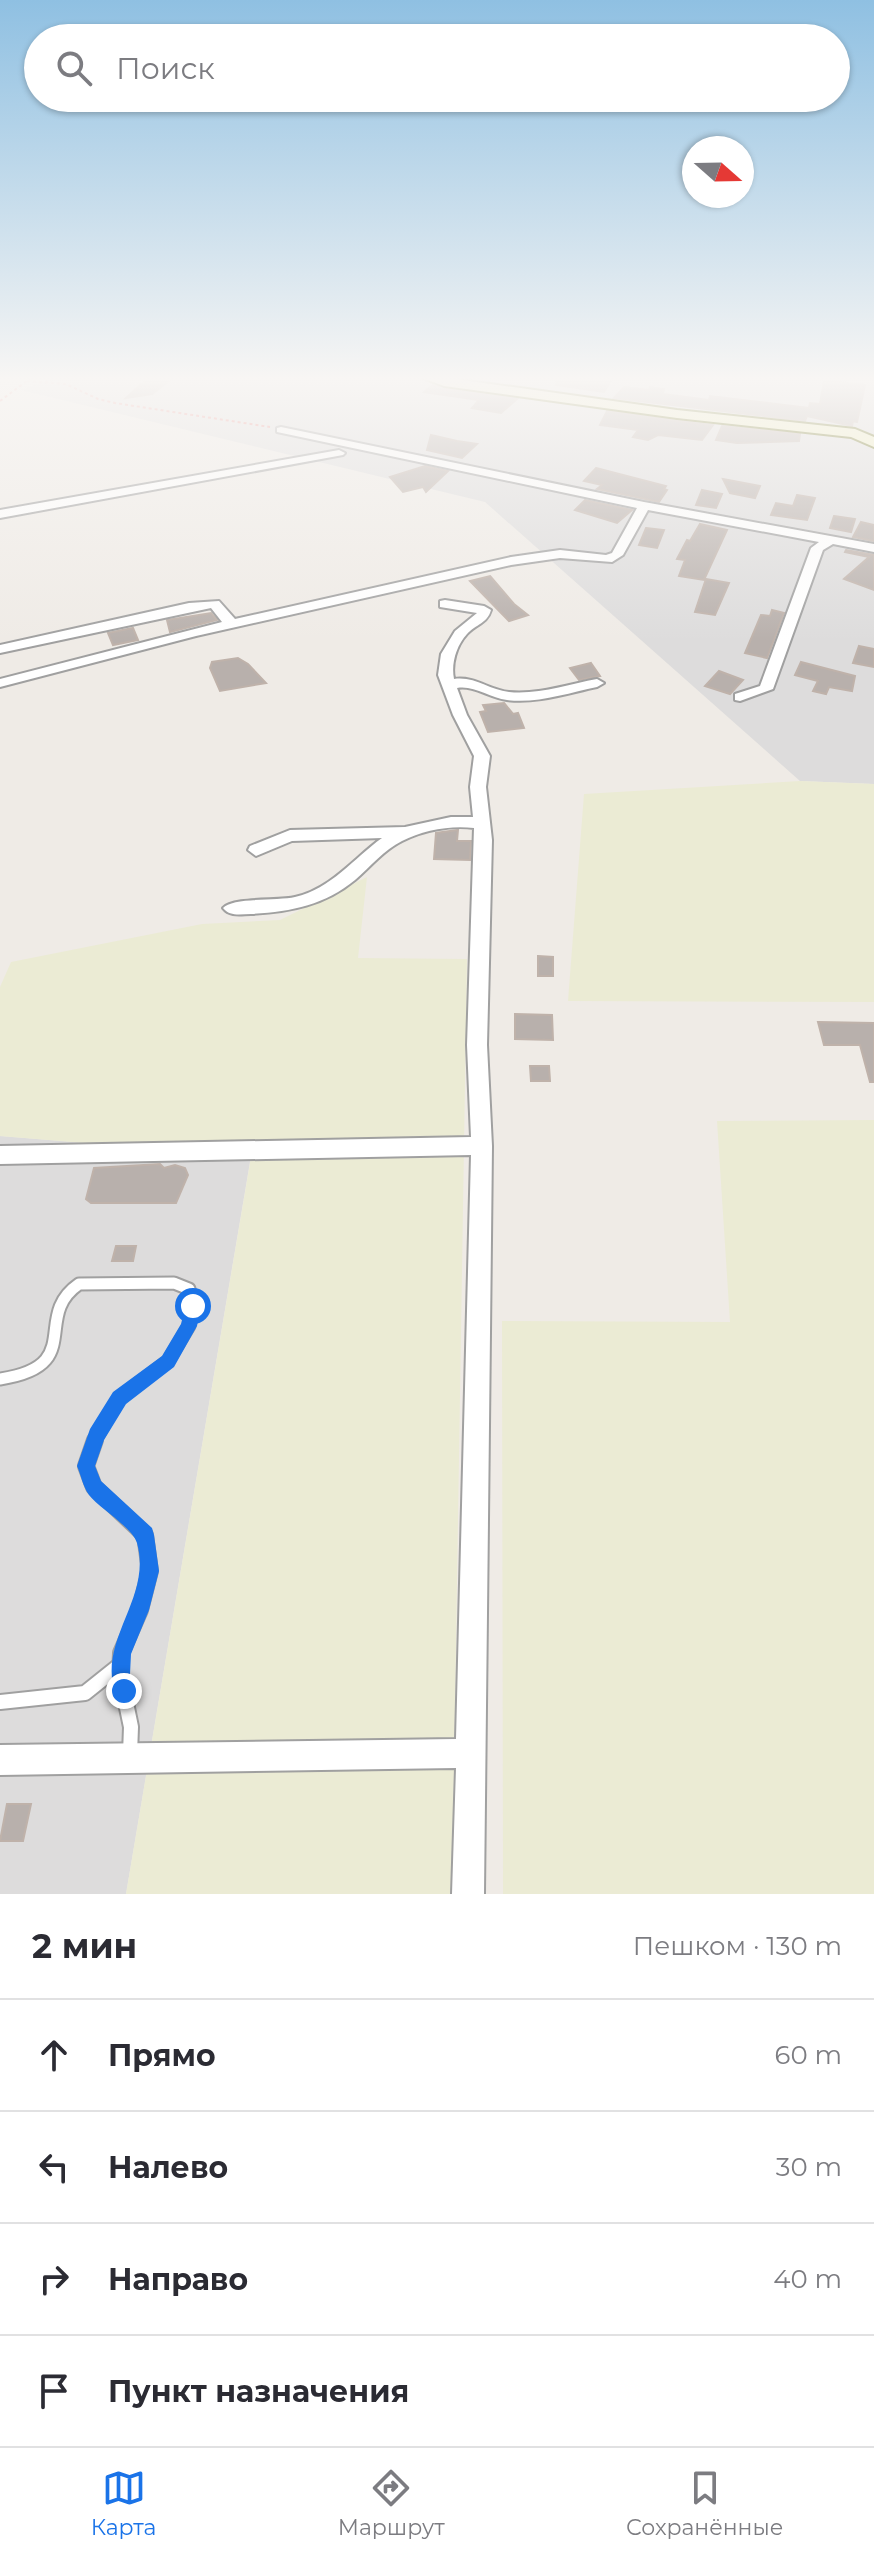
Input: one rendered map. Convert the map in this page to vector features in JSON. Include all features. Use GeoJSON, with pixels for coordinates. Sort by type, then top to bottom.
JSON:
{"type":"FeatureCollection","features":[{"type":"Feature","properties":{"kind":"street"},"geometry":{"type":"LineString","coordinates":[[0,514],[270,465]]}},
{"type":"Feature","properties":{"kind":"street"},"geometry":{"type":"LineString","coordinates":[[450,465],[644,506],[874,548]]}},
{"type":"Feature","properties":{"kind":"street"},"geometry":{"type":"LineString","coordinates":[[0,683],[232,624],[547,554],[608,559],[617,555],[644,506]]}},
{"type":"Feature","properties":{"kind":"street"},"geometry":{"type":"LineString","coordinates":[[740,697],[766,689],[817,548],[830,541]]}},
{"type":"Feature","properties":{"kind":"street"},"geometry":{"type":"LineString","coordinates":[[0,649],[214,604],[232,624]]}},
{"type":"Feature","properties":{"kind":"street"},"geometry":{"type":"LineString","coordinates":[[445,604],[484,610],[482,617],[462,631],[448,654],[445,675],[482,756],[478,787],[484,840],[477,1045],[482,1146],[468,1894]]}},
{"type":"Feature","properties":{"kind":"street"},"geometry":{"type":"LineString","coordinates":[[448,686],[456,681],[466,682],[506,696],[597,683]]}},
{"type":"Feature","properties":{"kind":"street"},"geometry":{"type":"LineString","coordinates":[[256,850],[290,836],[406,832],[466,820],[481,824]]}},
{"type":"Feature","properties":{"kind":"street"},"geometry":{"type":"LineString","coordinates":[[232,908],[291,905],[318,896],[348,878],[381,848],[406,832]]}},
{"type":"Feature","properties":{"kind":"street"},"geometry":{"type":"LineString","coordinates":[[0,1155],[482,1146]]}},
{"type":"Feature","properties":{"kind":"street"},"geometry":{"type":"LineString","coordinates":[[0,1760],[469,1753]]}},
{"type":"Feature","properties":{"kind":"lane"},"geometry":{"type":"LineString","coordinates":[[0,1379],[19,1379],[37,1371],[51,1356],[63,1298],[69,1288],[79,1284],[174,1283],[189,1289],[193,1306],[189,1326],[168,1361],[119,1398],[97,1435],[86,1466],[94,1487],[145,1535],[150,1571],[140,1610],[121,1653],[120,1665],[131,1727],[130,1758]]}},
{"type":"Feature","properties":{"kind":"lane"},"geometry":{"type":"LineString","coordinates":[[0,1702],[85,1693],[120,1665]]}},
{"type":"Feature","properties":{"kind":"shaded area"},"geometry":{"type":"Polygon","coordinates":[[[333,465],[874,465],[874,784],[800,781],[485,502],[333,465]]]}},
{"type":"Feature","properties":{"kind":"shaded area"},"geometry":{"type":"Polygon","coordinates":[[[0,1136],[251,1156],[126,1894],[0,1894],[0,1136]]]}},
{"type":"Feature","properties":{"kind":"green space"},"geometry":{"type":"Polygon","coordinates":[[[800,781],[874,784],[874,1002],[568,1001],[584,794],[800,781]]]}},
{"type":"Feature","properties":{"kind":"green space"},"geometry":{"type":"Polygon","coordinates":[[[367,877],[358,958],[467,959],[452,1894],[126,1894],[251,1157],[0,1136],[0,987],[11,962],[202,924],[280,920],[367,877]]]}},
{"type":"Feature","properties":{"kind":"green space"},"geometry":{"type":"Polygon","coordinates":[[[874,1120],[874,1894],[503,1894],[502,1321],[730,1322],[717,1121],[874,1120]]]}},
{"type":"Feature","properties":{"kind":"building"},"geometry":{"type":"Polygon","coordinates":[[[425,466],[448,471],[426,492],[423,487],[403,492],[390,477],[425,466]]]}},
{"type":"Feature","properties":{"kind":"building"},"geometry":{"type":"Polygon","coordinates":[[[596,468],[666,486],[664,489],[667,490],[659,502],[597,489],[602,485],[584,481],[596,468]]]}},
{"type":"Feature","properties":{"kind":"building"},"geometry":{"type":"Polygon","coordinates":[[[723,479],[760,486],[755,498],[730,493],[723,479]]]}},
{"type":"Feature","properties":{"kind":"building"},"geometry":{"type":"Polygon","coordinates":[[[702,490],[722,494],[716,508],[696,505],[702,490]]]}},
{"type":"Feature","properties":{"kind":"building"},"geometry":{"type":"Polygon","coordinates":[[[797,495],[815,498],[807,520],[771,515],[776,503],[793,506],[797,495]]]}},
{"type":"Feature","properties":{"kind":"building"},"geometry":{"type":"Polygon","coordinates":[[[585,500],[632,510],[617,523],[575,510],[585,500]]]}},
{"type":"Feature","properties":{"kind":"building"},"geometry":{"type":"Polygon","coordinates":[[[834,516],[855,519],[851,532],[830,528],[834,516]]]}},
{"type":"Feature","properties":{"kind":"building"},"geometry":{"type":"Polygon","coordinates":[[[861,522],[874,525],[874,541],[853,537],[861,522]]]}},
{"type":"Feature","properties":{"kind":"building"},"geometry":{"type":"Polygon","coordinates":[[[700,524],[727,530],[704,580],[679,576],[685,560],[677,559],[700,524]]]}},
{"type":"Feature","properties":{"kind":"building"},"geometry":{"type":"Polygon","coordinates":[[[646,528],[664,530],[657,548],[639,545],[646,528]]]}},
{"type":"Feature","properties":{"kind":"building"},"geometry":{"type":"Polygon","coordinates":[[[846,550],[874,555],[874,590],[844,579],[869,557],[846,550]]]}},
{"type":"Feature","properties":{"kind":"building"},"geometry":{"type":"Polygon","coordinates":[[[490,576],[528,615],[509,621],[470,581],[490,576]]]}},
{"type":"Feature","properties":{"kind":"building"},"geometry":{"type":"Polygon","coordinates":[[[706,579],[729,583],[715,615],[695,612],[706,579]]]}},
{"type":"Feature","properties":{"kind":"building"},"geometry":{"type":"Polygon","coordinates":[[[772,610],[784,613],[767,658],[745,653],[761,615],[770,616],[772,610]]]}},
{"type":"Feature","properties":{"kind":"building"},"geometry":{"type":"Polygon","coordinates":[[[211,613],[217,620],[170,632],[167,620],[211,613]]]}},
{"type":"Feature","properties":{"kind":"building"},"geometry":{"type":"Polygon","coordinates":[[[133,628],[138,640],[113,645],[108,633],[133,628]]]}},
{"type":"Feature","properties":{"kind":"building"},"geometry":{"type":"Polygon","coordinates":[[[859,646],[874,649],[874,667],[853,663],[859,646]]]}},
{"type":"Feature","properties":{"kind":"building"},"geometry":{"type":"Polygon","coordinates":[[[238,658],[266,683],[220,691],[210,668],[212,662],[238,658]]]}},
{"type":"Feature","properties":{"kind":"building"},"geometry":{"type":"Polygon","coordinates":[[[801,662],[855,676],[852,691],[829,687],[826,694],[813,691],[818,681],[795,675],[801,662]]]}},
{"type":"Feature","properties":{"kind":"building"},"geometry":{"type":"Polygon","coordinates":[[[591,663],[600,676],[579,680],[570,668],[591,663]]]}},
{"type":"Feature","properties":{"kind":"building"},"geometry":{"type":"Polygon","coordinates":[[[719,671],[743,680],[730,694],[705,686],[719,671]]]}},
{"type":"Feature","properties":{"kind":"building"},"geometry":{"type":"Polygon","coordinates":[[[504,703],[513,714],[518,713],[524,728],[488,732],[480,712],[486,711],[483,705],[504,703]]]}},
{"type":"Feature","properties":{"kind":"building"},"geometry":{"type":"Polygon","coordinates":[[[458,830],[457,841],[471,841],[470,860],[434,859],[436,833],[458,830]]]}},
{"type":"Feature","properties":{"kind":"building"},"geometry":{"type":"Polygon","coordinates":[[[538,956],[553,957],[553,976],[538,976],[538,956]]]}},
{"type":"Feature","properties":{"kind":"building"},"geometry":{"type":"Polygon","coordinates":[[[515,1014],[552,1015],[553,1040],[515,1039],[515,1014]]]}},
{"type":"Feature","properties":{"kind":"building"},"geometry":{"type":"Polygon","coordinates":[[[818,1022],[874,1023],[874,1082],[870,1082],[860,1045],[824,1045],[818,1022]]]}},
{"type":"Feature","properties":{"kind":"building"},"geometry":{"type":"Polygon","coordinates":[[[530,1066],[549,1066],[550,1081],[531,1081],[530,1066]]]}},
{"type":"Feature","properties":{"kind":"building"},"geometry":{"type":"Polygon","coordinates":[[[160,1164],[164,1168],[175,1165],[185,1168],[188,1175],[176,1203],[91,1203],[86,1199],[94,1168],[160,1164]]]}},
{"type":"Feature","properties":{"kind":"building"},"geometry":{"type":"Polygon","coordinates":[[[116,1246],[136,1246],[133,1261],[112,1261],[116,1246]]]}},
{"type":"Feature","properties":{"kind":"building"},"geometry":{"type":"Polygon","coordinates":[[[7,1804],[31,1804],[23,1841],[0,1841],[7,1804]]]}},
{"type":"Feature","properties":{"kind":"route"},"geometry":{"type":"LineString","coordinates":[[124,1691],[120,1674],[121,1653],[140,1610],[150,1571],[145,1535],[94,1487],[86,1466],[97,1435],[119,1398],[168,1361],[189,1326],[193,1306]]}}]}
